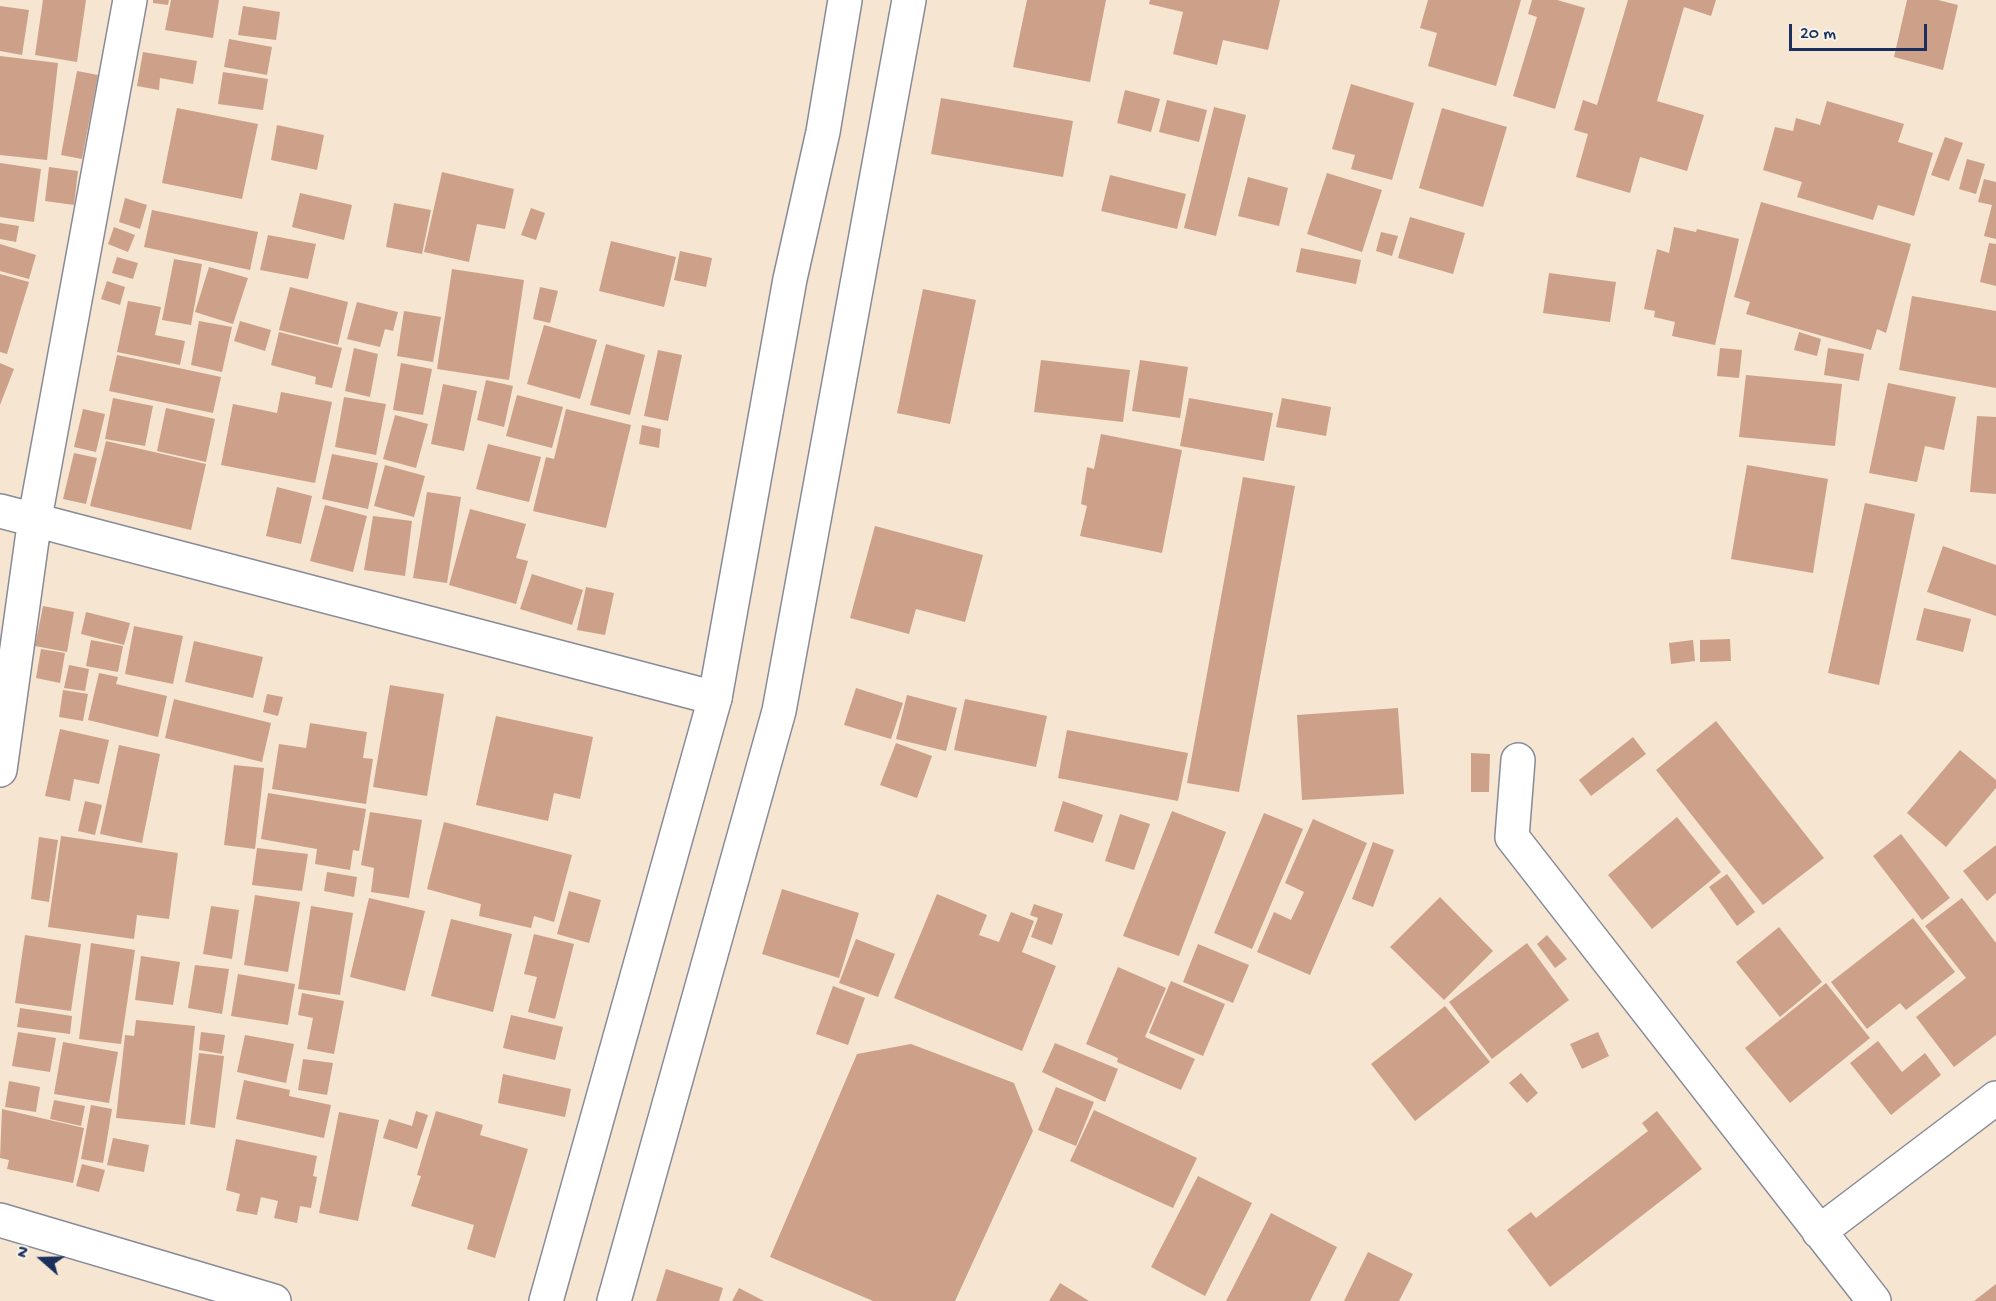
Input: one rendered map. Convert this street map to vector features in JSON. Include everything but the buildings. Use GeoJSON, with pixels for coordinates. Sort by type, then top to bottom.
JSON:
{"type":"FeatureCollection","features":[{"type":"Feature","properties":{"kind":"main road"},"geometry":{"type":"LineString","coordinates":[[0,770],[35,518],[129,0]]}},
{"type":"Feature","properties":{"kind":"main road"},"geometry":{"type":"LineString","coordinates":[[546,1301],[715,699],[790,279],[824,132],[845,0]]}},
{"type":"Feature","properties":{"kind":"main road"},"geometry":{"type":"LineString","coordinates":[[614,1301],[779,711],[909,0]]}},
{"type":"Feature","properties":{"kind":"main road"},"geometry":{"type":"LineString","coordinates":[[0,511],[35,518],[715,699]]}},
{"type":"Feature","properties":{"kind":"main road"},"geometry":{"type":"LineString","coordinates":[[1518,760],[1512,837],[1874,1301]]}},
{"type":"Feature","properties":{"kind":"main road"},"geometry":{"type":"LineString","coordinates":[[1820,1232],[1996,1098]]}},
{"type":"Feature","properties":{"kind":"main road"},"geometry":{"type":"LineString","coordinates":[[0,1220],[274,1301]]}}]}
